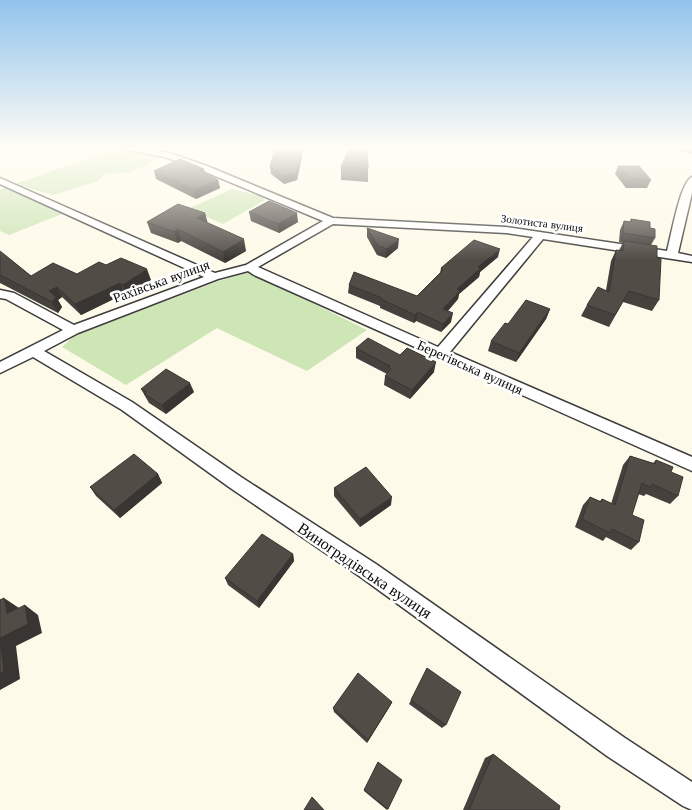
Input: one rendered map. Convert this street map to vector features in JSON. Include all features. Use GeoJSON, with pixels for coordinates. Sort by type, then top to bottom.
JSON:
{"type":"FeatureCollection","features":[{"type":"Feature","properties":{"kind":"street"},"geometry":{"type":"LineString","coordinates":[[4,185],[214,277]]}},
{"type":"Feature","properties":{"kind":"street"},"geometry":{"type":"LineString","coordinates":[[244,185],[331,221]]}},
{"type":"Feature","properties":{"kind":"street"},"geometry":{"type":"LineString","coordinates":[[672,255],[683,205],[690,185]]}},
{"type":"Feature","properties":{"kind":"street","name":"Золотиста вулиця"},"geometry":{"type":"LineString","coordinates":[[331,221],[506,230],[692,259]]}},
{"type":"Feature","properties":{"kind":"street","name":"Рахівська вулиця"},"geometry":{"type":"LineString","coordinates":[[0,368],[73,330],[214,277],[250,267],[331,221]]}},
{"type":"Feature","properties":{"kind":"street"},"geometry":{"type":"LineString","coordinates":[[440,354],[541,235]]}},
{"type":"Feature","properties":{"kind":"street","name":"Берегівська вулиця"},"geometry":{"type":"LineString","coordinates":[[250,267],[258,273],[692,464]]}},
{"type":"Feature","properties":{"kind":"street"},"geometry":{"type":"LineString","coordinates":[[0,294],[10,296],[73,330]]}},
{"type":"Feature","properties":{"kind":"street","name":"Виноградівська вулиця"},"geometry":{"type":"LineString","coordinates":[[33,351],[127,406],[369,571],[616,747],[692,797]]}},
{"type":"Feature","properties":{"kind":"green space"},"geometry":{"type":"Polygon","coordinates":[[[18,185],[86,185],[53,195],[18,185]]]}},
{"type":"Feature","properties":{"kind":"green space"},"geometry":{"type":"Polygon","coordinates":[[[6,187],[62,214],[9,235],[0,231],[0,190],[6,187]]]}},
{"type":"Feature","properties":{"kind":"green space"},"geometry":{"type":"Polygon","coordinates":[[[232,189],[261,196],[265,200],[223,224],[188,209],[232,189]]]}},
{"type":"Feature","properties":{"kind":"green space"},"geometry":{"type":"Polygon","coordinates":[[[250,272],[367,330],[307,371],[217,328],[126,385],[62,347],[75,335],[219,281],[250,272]]]}},
{"type":"Feature","properties":{"kind":"building"},"geometry":{"type":"Polygon","coordinates":[[[183,185],[206,185],[194,190],[183,185]]]}},
{"type":"Feature","properties":{"kind":"building"},"geometry":{"type":"Polygon","coordinates":[[[269,201],[297,213],[278,224],[249,212],[269,201]]]}},
{"type":"Feature","properties":{"kind":"building"},"geometry":{"type":"Polygon","coordinates":[[[178,204],[205,213],[197,218],[244,239],[223,252],[178,229],[174,232],[147,222],[178,204]]]}},
{"type":"Feature","properties":{"kind":"building"},"geometry":{"type":"Polygon","coordinates":[[[631,219],[650,222],[650,228],[655,229],[655,238],[623,233],[624,221],[631,222],[631,219]]]}},
{"type":"Feature","properties":{"kind":"building"},"geometry":{"type":"Polygon","coordinates":[[[367,228],[399,239],[387,249],[378,246],[367,228]]]}},
{"type":"Feature","properties":{"kind":"building"},"geometry":{"type":"Polygon","coordinates":[[[474,240],[500,249],[478,267],[481,268],[457,289],[460,291],[443,309],[453,313],[443,324],[418,312],[415,315],[382,298],[349,285],[354,272],[417,296],[443,270],[441,268],[474,240]]]}},
{"type":"Feature","properties":{"kind":"building"},"geometry":{"type":"Polygon","coordinates":[[[624,241],[657,246],[657,258],[661,259],[659,300],[629,291],[615,315],[587,305],[598,287],[609,292],[616,250],[623,251],[624,241]]]}},
{"type":"Feature","properties":{"kind":"building"},"geometry":{"type":"Polygon","coordinates":[[[0,251],[31,276],[53,263],[77,274],[99,262],[106,265],[121,258],[147,269],[123,285],[120,283],[75,304],[57,287],[49,291],[56,297],[52,302],[0,275],[0,251]]]}},
{"type":"Feature","properties":{"kind":"building"},"geometry":{"type":"Polygon","coordinates":[[[526,300],[550,309],[519,353],[491,341],[505,323],[508,324],[526,300]]]}},
{"type":"Feature","properties":{"kind":"building"},"geometry":{"type":"Polygon","coordinates":[[[368,338],[400,355],[407,348],[436,362],[412,390],[385,376],[391,369],[388,367],[390,366],[356,348],[368,338]]]}},
{"type":"Feature","properties":{"kind":"building"},"geometry":{"type":"Polygon","coordinates":[[[166,369],[190,383],[162,405],[144,394],[147,392],[141,389],[166,369]]]}},
{"type":"Feature","properties":{"kind":"building"},"geometry":{"type":"Polygon","coordinates":[[[134,454],[158,474],[114,510],[90,487],[134,454]]]}},
{"type":"Feature","properties":{"kind":"building"},"geometry":{"type":"Polygon","coordinates":[[[630,456],[655,464],[656,460],[673,467],[671,472],[683,477],[678,496],[652,484],[651,488],[642,483],[632,515],[644,520],[639,542],[612,529],[610,533],[582,519],[590,497],[601,502],[602,499],[615,505],[630,456]]]}},
{"type":"Feature","properties":{"kind":"building"},"geometry":{"type":"Polygon","coordinates":[[[366,467],[392,497],[360,519],[334,488],[366,467]]]}},
{"type":"Feature","properties":{"kind":"building"},"geometry":{"type":"Polygon","coordinates":[[[262,534],[293,554],[257,601],[225,578],[262,534]]]}},
{"type":"Feature","properties":{"kind":"building"},"geometry":{"type":"Polygon","coordinates":[[[4,598],[7,614],[25,605],[28,624],[0,638],[0,600],[4,598]]]}},
{"type":"Feature","properties":{"kind":"building"},"geometry":{"type":"Polygon","coordinates":[[[0,638],[4,671],[0,674],[0,638]]]}},
{"type":"Feature","properties":{"kind":"building"},"geometry":{"type":"Polygon","coordinates":[[[427,668],[461,692],[446,725],[411,700],[427,668]]]}},
{"type":"Feature","properties":{"kind":"building"},"geometry":{"type":"Polygon","coordinates":[[[358,673],[392,702],[368,740],[333,708],[358,673]]]}},
{"type":"Feature","properties":{"kind":"building"},"geometry":{"type":"Polygon","coordinates":[[[493,754],[560,806],[559,810],[469,810],[493,754]]]}},
{"type":"Feature","properties":{"kind":"building"},"geometry":{"type":"Polygon","coordinates":[[[378,762],[402,780],[388,809],[364,790],[378,762]]]}},
{"type":"Feature","properties":{"kind":"building"},"geometry":{"type":"Polygon","coordinates":[[[312,797],[324,810],[304,810],[312,797]]]}}]}
